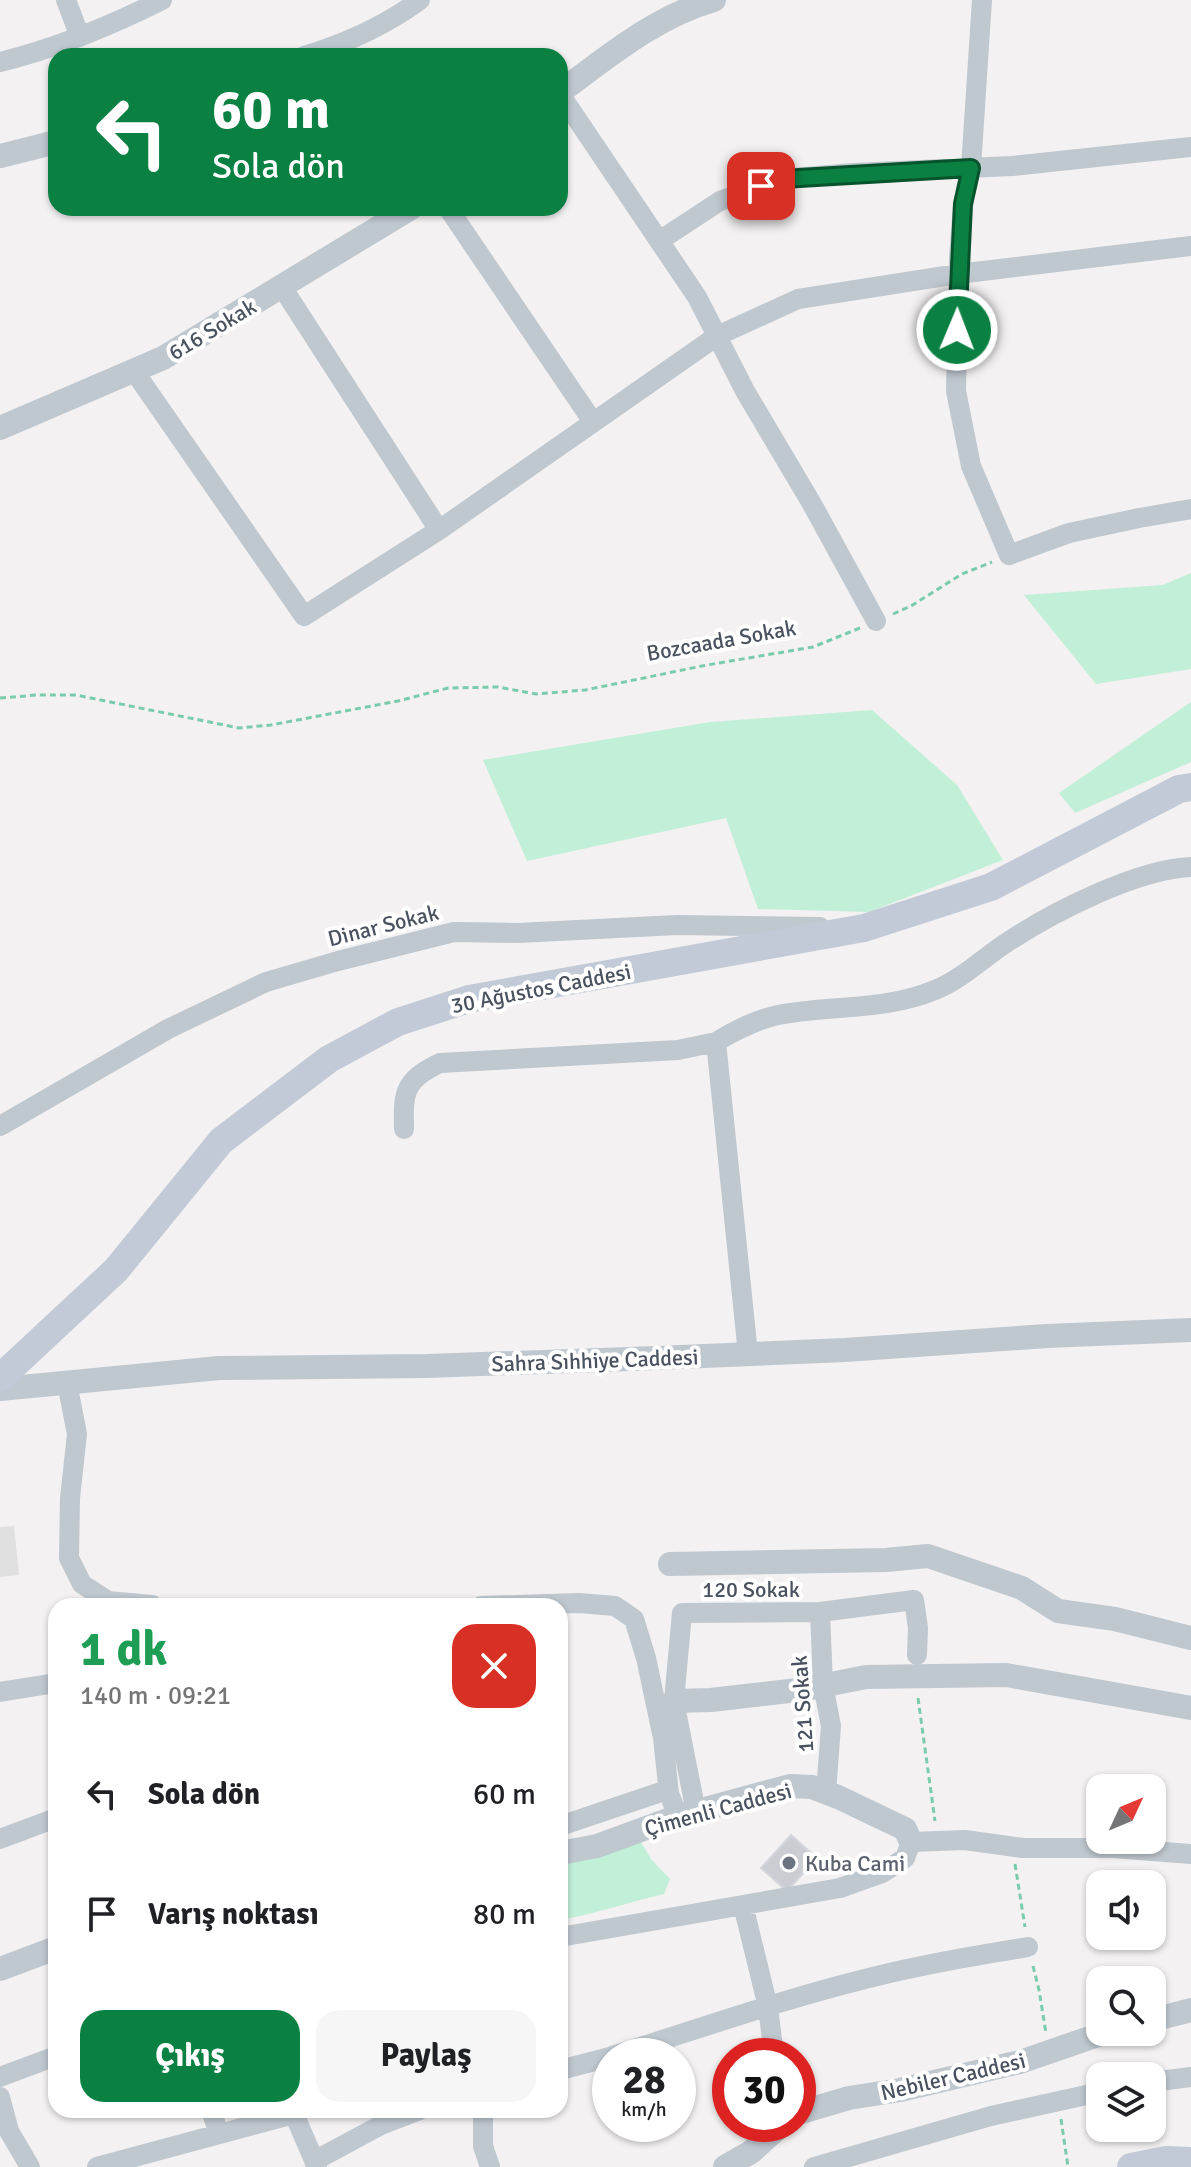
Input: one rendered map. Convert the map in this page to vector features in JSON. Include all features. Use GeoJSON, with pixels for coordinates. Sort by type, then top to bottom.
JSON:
{"type":"FeatureCollection","features":[{"type":"Feature","properties":{"kind":"main road","name":"30 Ağustos Caddesi"},"geometry":{"type":"LineString","coordinates":[[0,1378],[116,1270],[221,1141],[329,1059],[398,1022],[469,999],[864,928],[991,887],[1179,789],[1191,787]]}},
{"type":"Feature","properties":{"kind":"main road"},"geometry":{"type":"LineString","coordinates":[[1131,2167],[1166,2160],[1191,2161]]}},
{"type":"Feature","properties":{"kind":"street"},"geometry":{"type":"LineString","coordinates":[[66,0],[80,37]]}},
{"type":"Feature","properties":{"kind":"street"},"geometry":{"type":"LineString","coordinates":[[51,48],[162,0]]}},
{"type":"Feature","properties":{"kind":"street"},"geometry":{"type":"LineString","coordinates":[[328,48],[402,13],[420,0]]}},
{"type":"Feature","properties":{"kind":"street"},"geometry":{"type":"LineString","coordinates":[[568,87],[637,34],[693,6],[714,0]]}},
{"type":"Feature","properties":{"kind":"street"},"geometry":{"type":"LineString","coordinates":[[982,0],[971,168],[963,204],[958,274],[956,391],[971,466],[1009,555],[1069,533],[1191,509]]}},
{"type":"Feature","properties":{"kind":"street"},"geometry":{"type":"LineString","coordinates":[[0,62],[48,49]]}},
{"type":"Feature","properties":{"kind":"street"},"geometry":{"type":"LineString","coordinates":[[568,105],[697,297],[745,391],[876,621]]}},
{"type":"Feature","properties":{"kind":"street"},"geometry":{"type":"LineString","coordinates":[[0,156],[48,144]]}},
{"type":"Feature","properties":{"kind":"street"},"geometry":{"type":"LineString","coordinates":[[659,241],[720,201],[782,179],[1027,165],[1191,147]]}},
{"type":"Feature","properties":{"kind":"street","name":"616 Sokak"},"geometry":{"type":"LineString","coordinates":[[0,428],[163,358],[398,216]]}},
{"type":"Feature","properties":{"kind":"street"},"geometry":{"type":"LineString","coordinates":[[453,216],[593,422]]}},
{"type":"Feature","properties":{"kind":"street"},"geometry":{"type":"LineString","coordinates":[[134,371],[304,616],[439,530],[717,336],[798,299],[958,274],[1191,246]]}},
{"type":"Feature","properties":{"kind":"street"},"geometry":{"type":"LineString","coordinates":[[282,287],[439,530]]}},
{"type":"Feature","properties":{"kind":"street"},"geometry":{"type":"LineString","coordinates":[[404,1129],[403,1103],[407,1090],[419,1073],[440,1063],[678,1050],[716,1042],[744,1026],[777,1015],[881,1004],[932,991],[961,978],[1006,943],[1051,917],[1127,881],[1191,867]]}},
{"type":"Feature","properties":{"kind":"street","name":"Dinar Sokak"},"geometry":{"type":"LineString","coordinates":[[0,1126],[168,1029],[266,982],[454,932],[518,933],[677,925],[864,928]]}},
{"type":"Feature","properties":{"kind":"street"},"geometry":{"type":"LineString","coordinates":[[716,1042],[748,1354]]}},
{"type":"Feature","properties":{"kind":"street","name":"Sahra Sıhhiye Caddesi"},"geometry":{"type":"LineString","coordinates":[[0,1389],[219,1368],[427,1366],[748,1354],[1191,1330]]}},
{"type":"Feature","properties":{"kind":"street"},"geometry":{"type":"LineString","coordinates":[[67,1383],[77,1434],[70,1498],[69,1558],[82,1584],[103,1598]]}},
{"type":"Feature","properties":{"kind":"street"},"geometry":{"type":"LineString","coordinates":[[670,1564],[886,1560],[928,1556],[1022,1588],[1058,1611],[1115,1619],[1191,1638]]}},
{"type":"Feature","properties":{"kind":"street","name":"120 Sokak"},"geometry":{"type":"LineString","coordinates":[[674,1701],[682,1613],[820,1612],[914,1600],[918,1628],[917,1655]]}},
{"type":"Feature","properties":{"kind":"street"},"geometry":{"type":"LineString","coordinates":[[568,1603],[615,1606],[634,1619],[681,1807]]}},
{"type":"Feature","properties":{"kind":"street","name":"121 Sokak"},"geometry":{"type":"LineString","coordinates":[[820,1612],[823,1685],[831,1726],[826,1793]]}},
{"type":"Feature","properties":{"kind":"street"},"geometry":{"type":"LineString","coordinates":[[681,1807],[674,1701],[711,1700],[866,1677],[1006,1675],[1191,1708]]}},
{"type":"Feature","properties":{"kind":"street"},"geometry":{"type":"LineString","coordinates":[[0,1692],[48,1684]]}},
{"type":"Feature","properties":{"kind":"street","name":"Çimenli Caddesi"},"geometry":{"type":"LineString","coordinates":[[568,1851],[597,1846],[681,1807],[790,1786],[812,1787],[905,1829],[911,1842]]}},
{"type":"Feature","properties":{"kind":"street"},"geometry":{"type":"LineString","coordinates":[[568,1823],[661,1792],[681,1807]]}},
{"type":"Feature","properties":{"kind":"street"},"geometry":{"type":"LineString","coordinates":[[0,1839],[48,1821]]}},
{"type":"Feature","properties":{"kind":"street"},"geometry":{"type":"LineString","coordinates":[[568,1935],[840,1888],[882,1873],[905,1858],[911,1842],[965,1840],[1042,1849],[1113,1848],[1191,1854]]}},
{"type":"Feature","properties":{"kind":"street"},"geometry":{"type":"LineString","coordinates":[[743,1905],[768,2007],[772,2038]]}},
{"type":"Feature","properties":{"kind":"street"},"geometry":{"type":"LineString","coordinates":[[669,2038],[865,1979],[959,1958],[1028,1947]]}},
{"type":"Feature","properties":{"kind":"street"},"geometry":{"type":"LineString","coordinates":[[0,1969],[48,1951]]}},
{"type":"Feature","properties":{"kind":"street"},"geometry":{"type":"LineString","coordinates":[[1166,2016],[1191,2010]]}},
{"type":"Feature","properties":{"kind":"street","name":"Nebiler Caddesi"},"geometry":{"type":"LineString","coordinates":[[816,2108],[1020,2062],[1086,2039]]}},
{"type":"Feature","properties":{"kind":"street"},"geometry":{"type":"LineString","coordinates":[[0,2077],[48,2059]]}},
{"type":"Feature","properties":{"kind":"street"},"geometry":{"type":"LineString","coordinates":[[568,2068],[592,2061]]}},
{"type":"Feature","properties":{"kind":"street"},"geometry":{"type":"LineString","coordinates":[[1166,2080],[1191,2077]]}},
{"type":"Feature","properties":{"kind":"street"},"geometry":{"type":"LineString","coordinates":[[814,2167],[991,2116],[1086,2095]]}},
{"type":"Feature","properties":{"kind":"street"},"geometry":{"type":"LineString","coordinates":[[0,2097],[3,2124],[30,2167]]}},
{"type":"Feature","properties":{"kind":"street"},"geometry":{"type":"LineString","coordinates":[[214,2118],[219,2134]]}},
{"type":"Feature","properties":{"kind":"street"},"geometry":{"type":"LineString","coordinates":[[97,2167],[274,2118]]}},
{"type":"Feature","properties":{"kind":"street"},"geometry":{"type":"LineString","coordinates":[[297,2118],[316,2164],[381,2125],[399,2118]]}},
{"type":"Feature","properties":{"kind":"street"},"geometry":{"type":"LineString","coordinates":[[483,2118],[483,2146],[490,2167]]}},
{"type":"Feature","properties":{"kind":"street"},"geometry":{"type":"LineString","coordinates":[[725,2167],[762,2142]]}},
{"type":"Feature","properties":{"kind":"path","name":"Bozcaada Sokak"},"geometry":{"type":"LineString","coordinates":[[0,698],[76,695],[239,728],[323,716],[448,688],[498,687],[536,694],[585,690],[813,647],[911,606],[962,574],[1009,555]]}},
{"type":"Feature","properties":{"kind":"path"},"geometry":{"type":"LineString","coordinates":[[918,1700],[938,1841]]}},
{"type":"Feature","properties":{"kind":"path"},"geometry":{"type":"LineString","coordinates":[[1012,1846],[1046,2037]]}},
{"type":"Feature","properties":{"kind":"shaded area"},"geometry":{"type":"Polygon","coordinates":[[[14,1526],[19,1575],[0,1577],[0,1527],[14,1526]]]}},
{"type":"Feature","properties":{"kind":"green space"},"geometry":{"type":"Polygon","coordinates":[[[1191,573],[1191,669],[1096,684],[1024,595],[1163,585],[1191,573]]]}},
{"type":"Feature","properties":{"kind":"green space"},"geometry":{"type":"Polygon","coordinates":[[[1191,702],[1191,762],[1075,813],[1059,793],[1191,702]]]}},
{"type":"Feature","properties":{"kind":"green space"},"geometry":{"type":"Polygon","coordinates":[[[872,710],[957,785],[1003,860],[869,912],[758,909],[726,818],[527,861],[483,760],[710,722],[872,710]]]}},
{"type":"Feature","properties":{"kind":"green space"},"geometry":{"type":"Polygon","coordinates":[[[639,1839],[651,1859],[670,1879],[664,1894],[568,1918],[568,1858],[639,1839]]]}},
{"type":"Feature","properties":{"kind":"building","name":"Kuba Cami"},"geometry":{"type":"Polygon","coordinates":[[[791,1835],[817,1858],[787,1891],[761,1868],[791,1835]]]}},
{"type":"Feature","properties":{"kind":"place","name":"Kuba Cami"},"geometry":{"type":"Point","coordinates":[789,1863]}},
{"type":"Feature","properties":{"kind":"route"},"geometry":{"type":"LineString","coordinates":[[761,186],[782,179],[971,168],[963,204],[957,330]]}}]}
